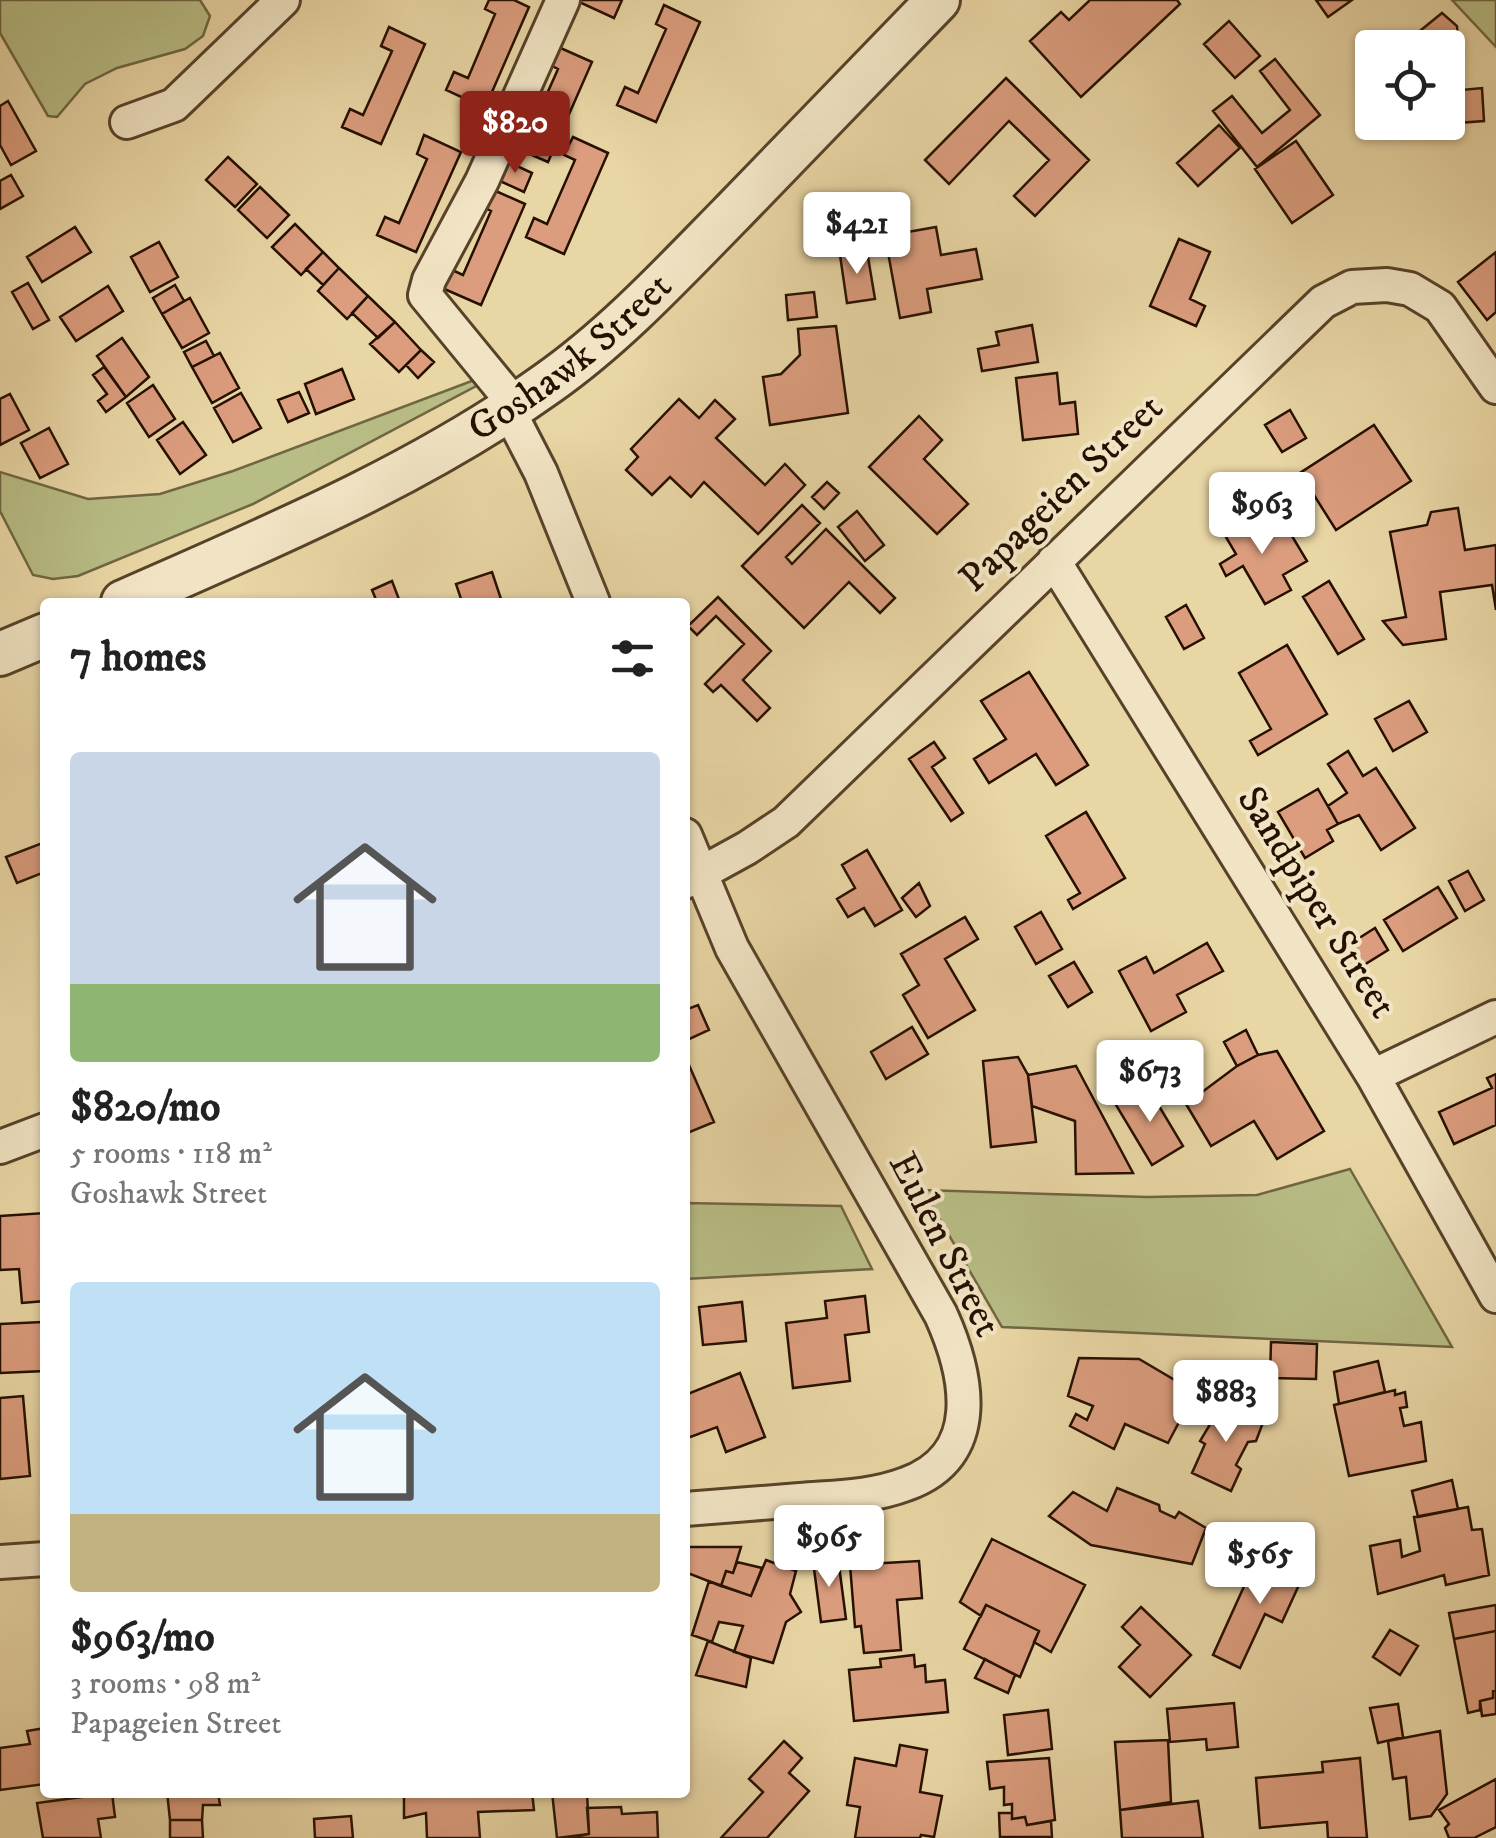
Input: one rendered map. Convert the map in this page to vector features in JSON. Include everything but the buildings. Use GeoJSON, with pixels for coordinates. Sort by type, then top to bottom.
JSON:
{"type":"FeatureCollection","features":[{"type":"Feature","properties":{"kind":"street"},"geometry":{"type":"LineString","coordinates":[[564,0],[425,295],[513,408],[592,598]]}},
{"type":"Feature","properties":{"kind":"street","name":"Goshawk Street"},"geometry":{"type":"LineString","coordinates":[[132,598],[309,520],[423,461],[552,380],[663,283],[938,0]]}},
{"type":"Feature","properties":{"kind":"street"},"geometry":{"type":"LineString","coordinates":[[127,122],[174,105],[264,7]]}},
{"type":"Feature","properties":{"kind":"street","name":"Papageien Street"},"geometry":{"type":"LineString","coordinates":[[692,879],[786,822],[1323,302],[1352,287],[1387,285],[1410,289],[1440,307],[1496,387]]}},
{"type":"Feature","properties":{"kind":"street","name":"Sandpiper Street"},"geometry":{"type":"LineString","coordinates":[[1054,561],[1372,1076],[1496,1296]]}},
{"type":"Feature","properties":{"kind":"street"},"geometry":{"type":"LineString","coordinates":[[0,654],[40,637]]}},
{"type":"Feature","properties":{"kind":"street","name":"Eulen Street"},"geometry":{"type":"LineString","coordinates":[[690,1509],[866,1495],[910,1484],[948,1457],[961,1433],[964,1392],[958,1352],[940,1315],[692,879]]}},
{"type":"Feature","properties":{"kind":"street"},"geometry":{"type":"LineString","coordinates":[[1372,1076],[1496,1017]]}},
{"type":"Feature","properties":{"kind":"street"},"geometry":{"type":"LineString","coordinates":[[0,1148],[40,1132]]}},
{"type":"Feature","properties":{"kind":"street"},"geometry":{"type":"LineString","coordinates":[[0,1562],[40,1558]]}},
{"type":"Feature","properties":{"kind":"green space"},"geometry":{"type":"Polygon","coordinates":[[[0,0],[200,0],[210,16],[203,36],[185,49],[117,68],[85,84],[57,117],[48,116],[0,33],[0,0]]]}},
{"type":"Feature","properties":{"kind":"green space"},"geometry":{"type":"Polygon","coordinates":[[[1452,0],[1496,0],[1496,47],[1452,0]]]}},
{"type":"Feature","properties":{"kind":"green space"},"geometry":{"type":"Polygon","coordinates":[[[477,379],[478,385],[253,504],[78,576],[53,579],[33,575],[0,511],[0,472],[88,499],[160,494],[233,471],[477,379]]]}},
{"type":"Feature","properties":{"kind":"green space"},"geometry":{"type":"Polygon","coordinates":[[[1350,1169],[1452,1347],[1002,1327],[923,1190],[1147,1197],[1257,1195],[1350,1169]]]}},
{"type":"Feature","properties":{"kind":"green space"},"geometry":{"type":"Polygon","coordinates":[[[690,1203],[841,1206],[872,1269],[690,1279],[690,1203]]]}}]}
